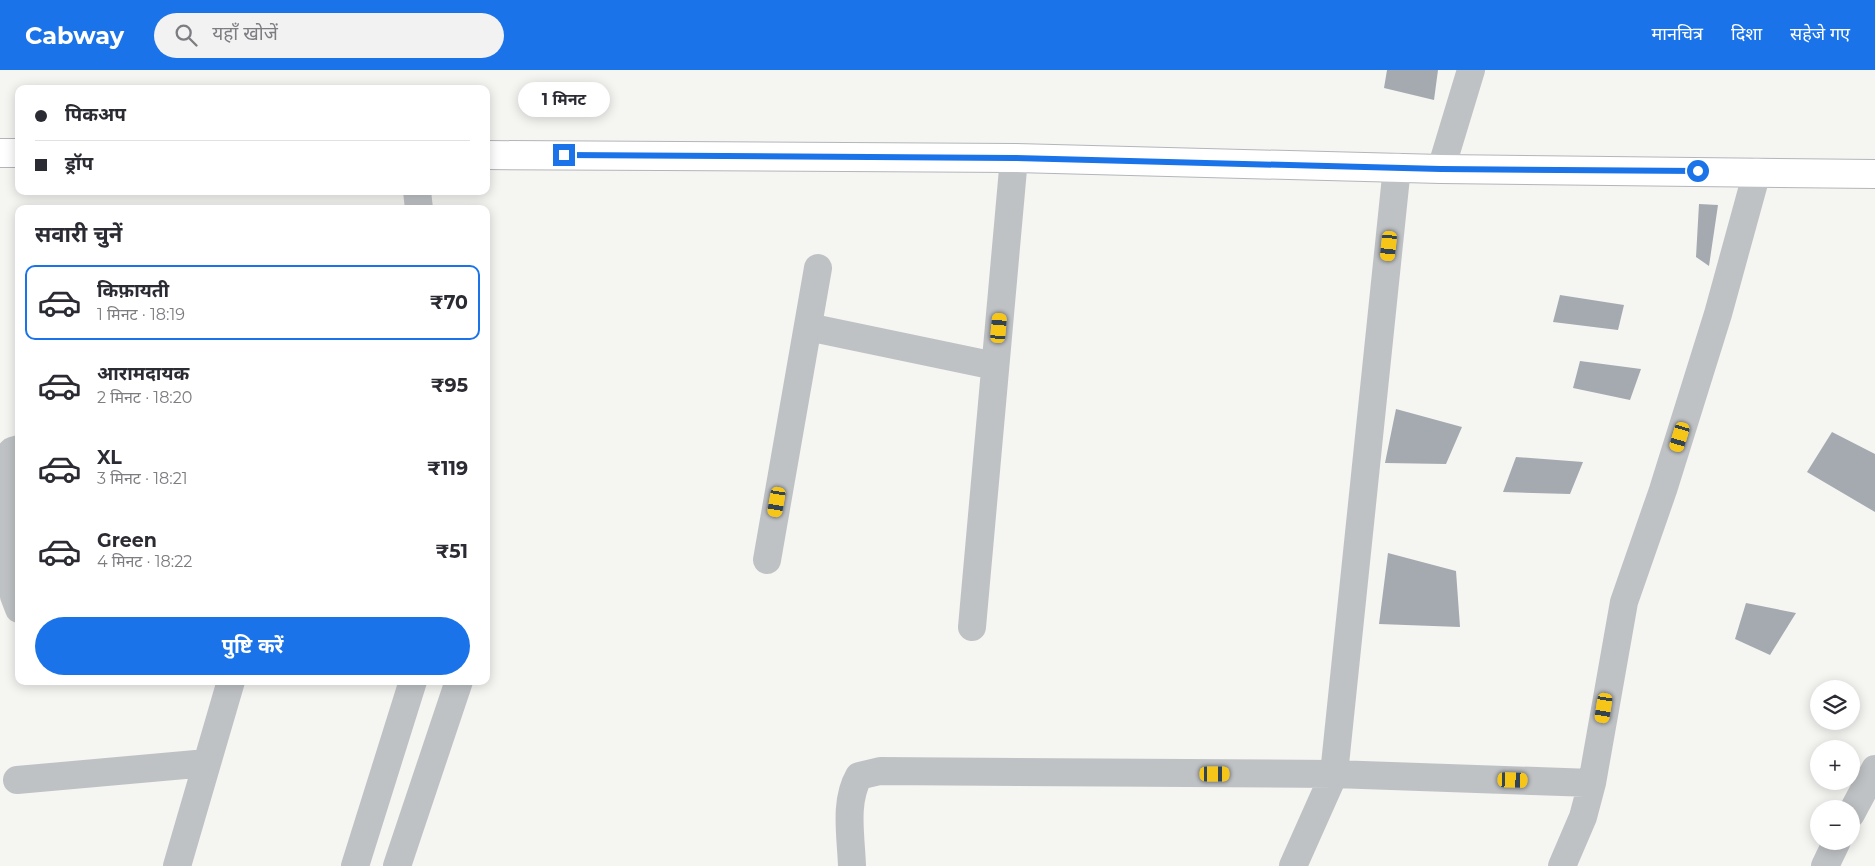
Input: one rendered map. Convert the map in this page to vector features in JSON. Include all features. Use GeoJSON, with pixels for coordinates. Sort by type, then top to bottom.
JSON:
{"type":"FeatureCollection","features":[{"type":"Feature","properties":{"kind":"street"},"geometry":{"type":"LineString","coordinates":[[1441,169],[1471,70]]}},
{"type":"Feature","properties":{"kind":"street"},"geometry":{"type":"LineString","coordinates":[[0,153],[15,153]]}},
{"type":"Feature","properties":{"kind":"street"},"geometry":{"type":"LineString","coordinates":[[490,155],[1014,158],[1441,169],[1875,174]]}},
{"type":"Feature","properties":{"kind":"street"},"geometry":{"type":"LineString","coordinates":[[972,627],[1014,158]]}},
{"type":"Feature","properties":{"kind":"street"},"geometry":{"type":"LineString","coordinates":[[1293,866],[1334,774],[1397,167]]}},
{"type":"Feature","properties":{"kind":"street"},"geometry":{"type":"LineString","coordinates":[[1562,866],[1583,817],[1592,783],[1624,602],[1663,490],[1718,314],[1758,172]]}},
{"type":"Feature","properties":{"kind":"street"},"geometry":{"type":"LineString","coordinates":[[767,560],[818,268]]}},
{"type":"Feature","properties":{"kind":"street"},"geometry":{"type":"LineString","coordinates":[[808,327],[995,366]]}},
{"type":"Feature","properties":{"kind":"street"},"geometry":{"type":"LineString","coordinates":[[15,450],[6,458],[15,599]]}},
{"type":"Feature","properties":{"kind":"street"},"geometry":{"type":"LineString","coordinates":[[177,866],[230,685]]}},
{"type":"Feature","properties":{"kind":"street"},"geometry":{"type":"LineString","coordinates":[[355,866],[380,780],[412,685]]}},
{"type":"Feature","properties":{"kind":"street"},"geometry":{"type":"LineString","coordinates":[[397,866],[458,685]]}},
{"type":"Feature","properties":{"kind":"street"},"geometry":{"type":"LineString","coordinates":[[17,780],[207,763]]}},
{"type":"Feature","properties":{"kind":"street"},"geometry":{"type":"LineString","coordinates":[[1858,800],[1875,769]]}},
{"type":"Feature","properties":{"kind":"street"},"geometry":{"type":"LineString","coordinates":[[852,866],[850,809],[852,789],[859,776],[880,771],[1334,774],[1592,783]]}},
{"type":"Feature","properties":{"kind":"street"},"geometry":{"type":"LineString","coordinates":[[380,780],[422,792]]}},
{"type":"Feature","properties":{"kind":"street"},"geometry":{"type":"LineString","coordinates":[[1824,866],[1832,850]]}},
{"type":"Feature","properties":{"kind":"building"},"geometry":{"type":"Polygon","coordinates":[[[1387,70],[1438,70],[1434,100],[1384,88],[1387,70]]]}},
{"type":"Feature","properties":{"kind":"building"},"geometry":{"type":"Polygon","coordinates":[[[1699,204],[1718,205],[1709,266],[1696,257],[1699,204]]]}},
{"type":"Feature","properties":{"kind":"building"},"geometry":{"type":"Polygon","coordinates":[[[1560,295],[1624,305],[1618,330],[1553,322],[1560,295]]]}},
{"type":"Feature","properties":{"kind":"building"},"geometry":{"type":"Polygon","coordinates":[[[1580,361],[1641,369],[1630,400],[1573,388],[1580,361]]]}},
{"type":"Feature","properties":{"kind":"building"},"geometry":{"type":"Polygon","coordinates":[[[1396,409],[1462,427],[1446,464],[1385,463],[1396,409]]]}},
{"type":"Feature","properties":{"kind":"building"},"geometry":{"type":"Polygon","coordinates":[[[1832,432],[1875,454],[1875,512],[1807,472],[1832,432]]]}},
{"type":"Feature","properties":{"kind":"building"},"geometry":{"type":"Polygon","coordinates":[[[1516,457],[1583,462],[1570,494],[1503,492],[1516,457]]]}},
{"type":"Feature","properties":{"kind":"building"},"geometry":{"type":"Polygon","coordinates":[[[1388,553],[1456,571],[1460,627],[1379,624],[1388,553]]]}},
{"type":"Feature","properties":{"kind":"building"},"geometry":{"type":"Polygon","coordinates":[[[1746,603],[1796,613],[1770,655],[1735,639],[1746,603]]]}},
{"type":"Feature","properties":{"kind":"route"},"geometry":{"type":"LineString","coordinates":[[564,155],[1014,158],[1441,169],[1698,171]]}}]}
